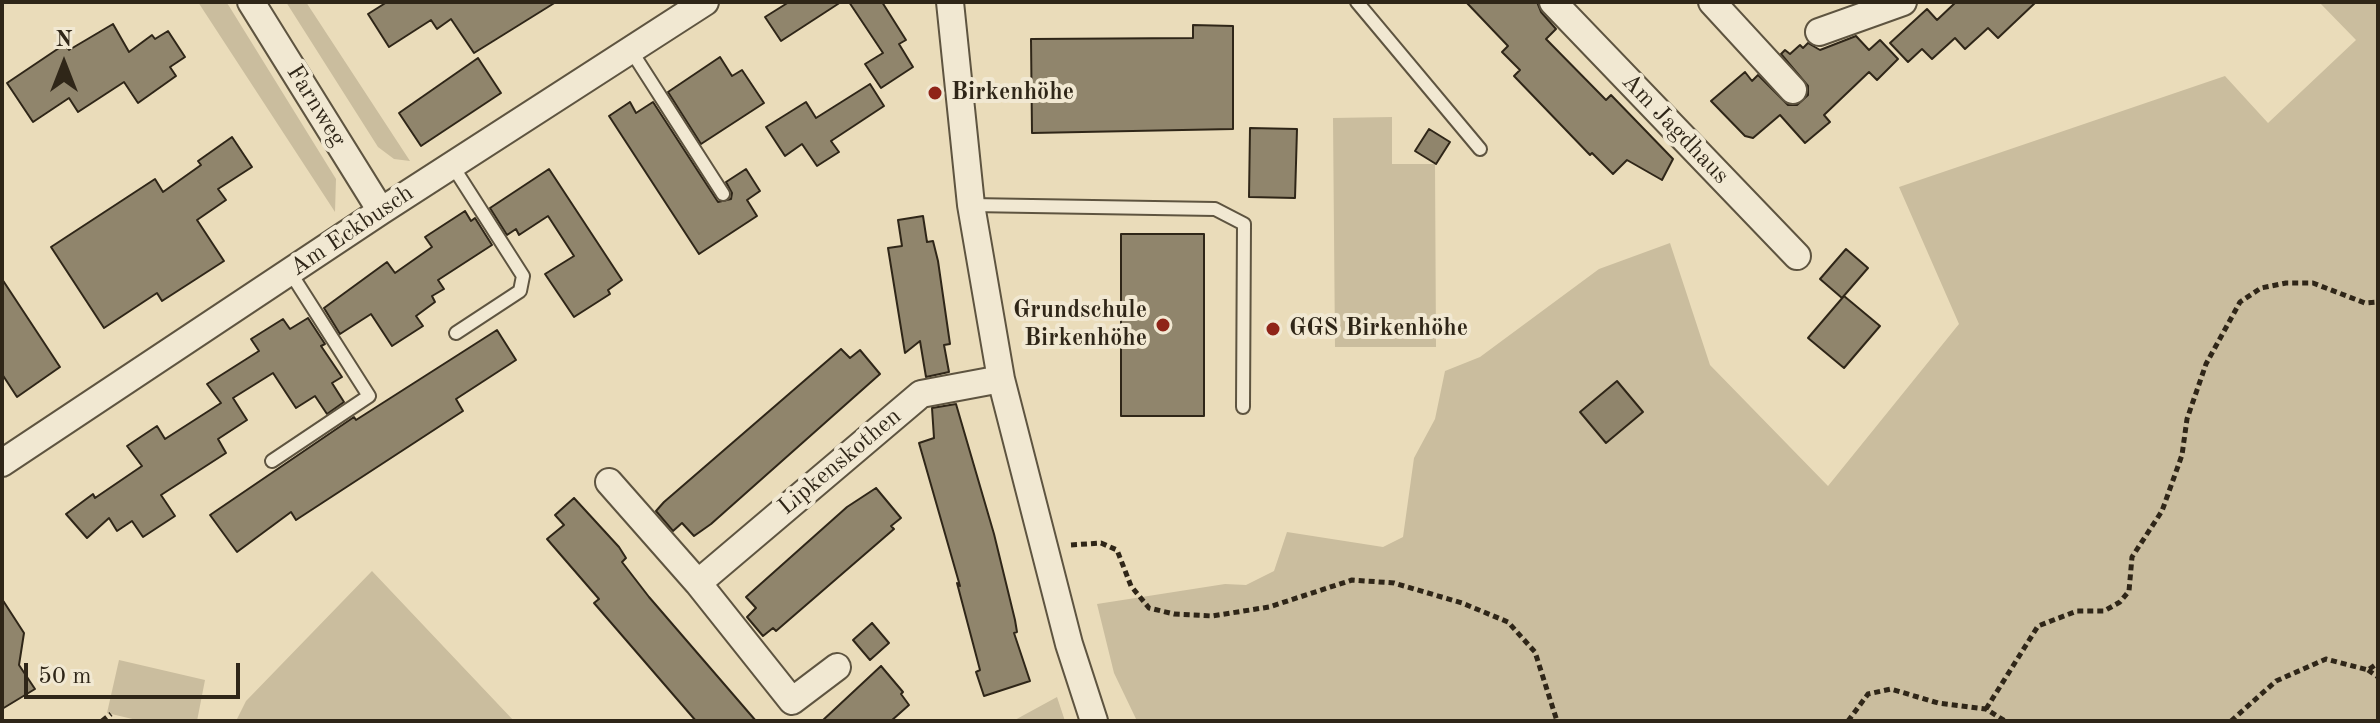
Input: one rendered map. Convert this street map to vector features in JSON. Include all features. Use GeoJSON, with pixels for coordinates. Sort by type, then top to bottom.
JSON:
{"type":"FeatureCollection","features":[{"type":"Feature","properties":{"kind":"street","name":"Farnweg"},"geometry":{"type":"LineString","coordinates":[[251,2],[381,211]]}},
{"type":"Feature","properties":{"kind":"street","name":"Am Eckbusch"},"geometry":{"type":"LineString","coordinates":[[2,463],[381,211],[705,2]]}},
{"type":"Feature","properties":{"kind":"street"},"geometry":{"type":"LineString","coordinates":[[950,2],[971,205],[1001,379],[1069,644],[1094,721]]}},
{"type":"Feature","properties":{"kind":"street","name":"Am Jagdhaus"},"geometry":{"type":"LineString","coordinates":[[1553,2],[1797,256]]}},
{"type":"Feature","properties":{"kind":"street"},"geometry":{"type":"LineString","coordinates":[[1712,2],[1793,90]]}},
{"type":"Feature","properties":{"kind":"street"},"geometry":{"type":"LineString","coordinates":[[1819,32],[1898,3]]}},
{"type":"Feature","properties":{"kind":"street","name":"Lipkenskothen"},"geometry":{"type":"LineString","coordinates":[[698,583],[921,394],[1001,379]]}},
{"type":"Feature","properties":{"kind":"street"},"geometry":{"type":"LineString","coordinates":[[609,482],[698,583],[792,701],[837,667]]}},
{"type":"Feature","properties":{"kind":"lane"},"geometry":{"type":"LineString","coordinates":[[1357,2],[1480,149]]}},
{"type":"Feature","properties":{"kind":"lane"},"geometry":{"type":"LineString","coordinates":[[630,49],[723,194]]}},
{"type":"Feature","properties":{"kind":"lane"},"geometry":{"type":"LineString","coordinates":[[452,165],[523,276],[520,291],[456,333]]}},
{"type":"Feature","properties":{"kind":"lane"},"geometry":{"type":"LineString","coordinates":[[971,205],[1215,209],[1244,224],[1243,407]]}},
{"type":"Feature","properties":{"kind":"lane"},"geometry":{"type":"LineString","coordinates":[[272,461],[369,396],[290,272]]}},
{"type":"Feature","properties":{"kind":"path"},"geometry":{"type":"LineString","coordinates":[[1986,709],[2038,626],[2077,611],[2104,611],[2120,602],[2129,591],[2132,557],[2162,511],[2182,455],[2187,419],[2206,364],[2240,302],[2261,288],[2286,283],[2313,283],[2365,303],[2378,302]]}},
{"type":"Feature","properties":{"kind":"path"},"geometry":{"type":"LineString","coordinates":[[1045,551],[1101,543],[1117,550],[1131,586],[1149,608],[1174,614],[1212,616],[1269,607],[1352,580],[1394,583],[1462,603],[1508,622],[1535,652],[1557,721]]}},
{"type":"Feature","properties":{"kind":"path"},"geometry":{"type":"LineString","coordinates":[[2231,721],[2276,681],[2326,659],[2368,670],[2378,677]]}},
{"type":"Feature","properties":{"kind":"path"},"geometry":{"type":"LineString","coordinates":[[2368,670],[2378,663]]}},
{"type":"Feature","properties":{"kind":"path"},"geometry":{"type":"LineString","coordinates":[[1848,721],[1868,694],[1891,689],[1938,703],[1986,709],[2005,721]]}},
{"type":"Feature","properties":{"kind":"path"},"geometry":{"type":"LineString","coordinates":[[102,721],[111,714]]}},
{"type":"Feature","properties":{"kind":"shaded area"},"geometry":{"type":"Polygon","coordinates":[[[198,2],[226,2],[229,6],[336,179],[335,212],[198,2]]]}},
{"type":"Feature","properties":{"kind":"shaded area"},"geometry":{"type":"Polygon","coordinates":[[[286,2],[306,2],[410,161],[394,159],[378,147],[286,2]]]}},
{"type":"Feature","properties":{"kind":"shaded area"},"geometry":{"type":"Polygon","coordinates":[[[2319,2],[2378,2],[2378,721],[1137,721],[1114,673],[1097,604],[1225,584],[1246,585],[1274,571],[1287,532],[1383,547],[1403,537],[1414,458],[1435,419],[1445,371],[1480,357],[1599,269],[1670,243],[1710,365],[1828,486],[1959,324],[1899,187],[2225,76],[2268,123],[2356,40],[2319,2]]]}},
{"type":"Feature","properties":{"kind":"shaded area"},"geometry":{"type":"Polygon","coordinates":[[[1392,117],[1392,164],[1435,164],[1436,347],[1335,347],[1333,118],[1392,117]]]}},
{"type":"Feature","properties":{"kind":"shaded area"},"geometry":{"type":"Polygon","coordinates":[[[372,571],[514,721],[236,721],[246,701],[372,571]]]}},
{"type":"Feature","properties":{"kind":"shaded area"},"geometry":{"type":"Polygon","coordinates":[[[119,660],[205,680],[197,721],[141,721],[107,713],[119,660]]]}},
{"type":"Feature","properties":{"kind":"shaded area"},"geometry":{"type":"Polygon","coordinates":[[[1057,697],[1065,721],[1013,721],[1057,697]]]}},
{"type":"Feature","properties":{"kind":"building"},"geometry":{"type":"Polygon","coordinates":[[[387,2],[556,2],[474,53],[451,19],[437,29],[431,20],[389,47],[368,14],[387,2]]]}},
{"type":"Feature","properties":{"kind":"building"},"geometry":{"type":"Polygon","coordinates":[[[789,2],[841,2],[781,41],[765,17],[789,2]]]}},
{"type":"Feature","properties":{"kind":"building"},"geometry":{"type":"Polygon","coordinates":[[[849,2],[882,2],[906,40],[899,44],[913,67],[881,88],[865,64],[883,53],[849,2]]]}},
{"type":"Feature","properties":{"kind":"building"},"geometry":{"type":"Polygon","coordinates":[[[1466,2],[1537,2],[1541,12],[1556,29],[1546,39],[1606,100],[1611,95],[1673,159],[1662,180],[1627,160],[1613,174],[1592,153],[1590,155],[1514,76],[1520,70],[1502,52],[1508,46],[1466,2]]]}},
{"type":"Feature","properties":{"kind":"building"},"geometry":{"type":"Polygon","coordinates":[[[1956,2],[2036,2],[1998,38],[1988,28],[1965,49],[1955,38],[1932,59],[1922,49],[1908,62],[1890,43],[1927,9],[1937,20],[1956,2]]]}},
{"type":"Feature","properties":{"kind":"building"},"geometry":{"type":"Polygon","coordinates":[[[113,24],[129,52],[152,35],[155,39],[168,31],[185,57],[170,67],[176,76],[138,103],[124,82],[78,112],[69,98],[33,122],[7,83],[65,44],[69,50],[113,24]]]}},
{"type":"Feature","properties":{"kind":"building"},"geometry":{"type":"Polygon","coordinates":[[[1193,25],[1233,26],[1233,129],[1032,133],[1031,39],[1193,38],[1193,25]]]}},
{"type":"Feature","properties":{"kind":"building"},"geometry":{"type":"Polygon","coordinates":[[[1856,36],[1869,50],[1880,40],[1898,59],[1877,80],[1869,72],[1824,115],[1830,122],[1805,143],[1780,115],[1753,138],[1745,136],[1711,101],[1745,72],[1752,81],[1758,75],[1788,105],[1797,105],[1808,95],[1808,86],[1781,54],[1785,50],[1790,54],[1800,45],[1803,48],[1808,43],[1820,50],[1856,36]]]}},
{"type":"Feature","properties":{"kind":"building"},"geometry":{"type":"Polygon","coordinates":[[[720,57],[732,76],[742,70],[764,103],[701,144],[668,92],[720,57]]]}},
{"type":"Feature","properties":{"kind":"building"},"geometry":{"type":"Polygon","coordinates":[[[478,58],[501,93],[421,146],[399,113],[478,58]]]}},
{"type":"Feature","properties":{"kind":"building"},"geometry":{"type":"Polygon","coordinates":[[[870,84],[884,106],[831,141],[839,152],[817,166],[802,144],[785,156],[766,127],[806,102],[816,118],[870,84]]]}},
{"type":"Feature","properties":{"kind":"building"},"geometry":{"type":"Polygon","coordinates":[[[630,102],[636,113],[653,102],[718,202],[731,199],[732,193],[726,182],[746,169],[760,191],[747,200],[757,216],[699,254],[609,116],[630,102]]]}},
{"type":"Feature","properties":{"kind":"building"},"geometry":{"type":"Polygon","coordinates":[[[1250,128],[1297,129],[1295,198],[1249,197],[1250,128]]]}},
{"type":"Feature","properties":{"kind":"building"},"geometry":{"type":"Polygon","coordinates":[[[1429,129],[1450,142],[1436,164],[1415,151],[1429,129]]]}},
{"type":"Feature","properties":{"kind":"building"},"geometry":{"type":"Polygon","coordinates":[[[232,137],[252,167],[218,189],[226,200],[197,220],[224,261],[162,301],[157,293],[104,328],[51,247],[155,179],[163,192],[201,165],[198,161],[232,137]]]}},
{"type":"Feature","properties":{"kind":"building"},"geometry":{"type":"Polygon","coordinates":[[[549,169],[622,280],[608,290],[610,294],[574,317],[545,274],[574,256],[548,216],[519,235],[516,229],[507,235],[490,208],[549,169]]]}},
{"type":"Feature","properties":{"kind":"building"},"geometry":{"type":"Polygon","coordinates":[[[465,211],[471,221],[475,218],[492,245],[438,280],[444,289],[432,296],[435,302],[416,316],[423,326],[392,346],[371,314],[340,334],[324,308],[387,262],[395,273],[432,247],[425,237],[465,211]]]}},
{"type":"Feature","properties":{"kind":"building"},"geometry":{"type":"Polygon","coordinates":[[[923,216],[927,242],[933,241],[938,261],[950,344],[944,345],[949,372],[926,377],[920,341],[905,353],[888,248],[902,246],[898,220],[923,216]]]}},
{"type":"Feature","properties":{"kind":"building","name":"Grundschule Birkenhöhe"},"geometry":{"type":"Polygon","coordinates":[[[1121,234],[1204,234],[1204,416],[1121,416],[1121,234]]]}},
{"type":"Feature","properties":{"kind":"building"},"geometry":{"type":"Polygon","coordinates":[[[1846,249],[1868,268],[1842,298],[1820,279],[1846,249]]]}},
{"type":"Feature","properties":{"kind":"building"},"geometry":{"type":"Polygon","coordinates":[[[2,279],[60,367],[17,397],[2,374],[2,279]]]}},
{"type":"Feature","properties":{"kind":"building"},"geometry":{"type":"Polygon","coordinates":[[[1844,296],[1880,326],[1844,368],[1808,338],[1844,296]]]}},
{"type":"Feature","properties":{"kind":"building"},"geometry":{"type":"Polygon","coordinates":[[[308,318],[325,344],[321,346],[342,377],[332,383],[344,402],[327,414],[315,396],[296,408],[273,373],[233,398],[247,420],[218,439],[226,453],[161,495],[175,516],[143,537],[132,521],[117,531],[109,518],[87,538],[66,514],[93,494],[95,498],[142,466],[127,446],[157,426],[165,439],[221,403],[207,384],[259,351],[251,339],[283,319],[290,329],[308,318]]]}},
{"type":"Feature","properties":{"kind":"building"},"geometry":{"type":"Polygon","coordinates":[[[497,330],[516,360],[456,399],[463,411],[296,520],[291,512],[237,552],[210,515],[354,417],[356,420],[497,330]]]}},
{"type":"Feature","properties":{"kind":"building"},"geometry":{"type":"Polygon","coordinates":[[[841,349],[850,358],[860,350],[880,374],[711,524],[694,536],[682,523],[673,531],[656,511],[664,502],[841,349]]]}},
{"type":"Feature","properties":{"kind":"building"},"geometry":{"type":"Polygon","coordinates":[[[1617,381],[1643,412],[1606,443],[1580,412],[1617,381]]]}},
{"type":"Feature","properties":{"kind":"building"},"geometry":{"type":"Polygon","coordinates":[[[956,404],[994,534],[1015,620],[1017,632],[1014,633],[1030,681],[984,696],[957,583],[960,586],[919,443],[934,438],[932,408],[956,404]]]}},
{"type":"Feature","properties":{"kind":"building"},"geometry":{"type":"Polygon","coordinates":[[[876,488],[901,518],[891,526],[894,529],[776,631],[773,628],[763,636],[747,617],[756,608],[746,597],[847,507],[876,488]]]}},
{"type":"Feature","properties":{"kind":"building"},"geometry":{"type":"Polygon","coordinates":[[[574,498],[619,547],[626,558],[622,562],[649,597],[756,721],[696,721],[594,603],[599,599],[547,539],[564,525],[555,515],[574,498]]]}},
{"type":"Feature","properties":{"kind":"building"},"geometry":{"type":"Polygon","coordinates":[[[2,599],[24,633],[19,665],[35,689],[2,709],[2,599]]]}},
{"type":"Feature","properties":{"kind":"building"},"geometry":{"type":"Polygon","coordinates":[[[872,623],[889,643],[870,660],[853,640],[872,623]]]}},
{"type":"Feature","properties":{"kind":"building"},"geometry":{"type":"Polygon","coordinates":[[[881,666],[903,692],[901,694],[909,705],[891,721],[822,721],[881,666]]]}},
{"type":"Feature","properties":{"kind":"place","name":"Birkenhöhe"},"geometry":{"type":"Point","coordinates":[935,93]}},
{"type":"Feature","properties":{"kind":"place","name":"Grundschule Birkenhöhe"},"geometry":{"type":"Point","coordinates":[1163,325]}},
{"type":"Feature","properties":{"kind":"place","name":"GGS Birkenhöhe"},"geometry":{"type":"Point","coordinates":[1273,329]}}]}
